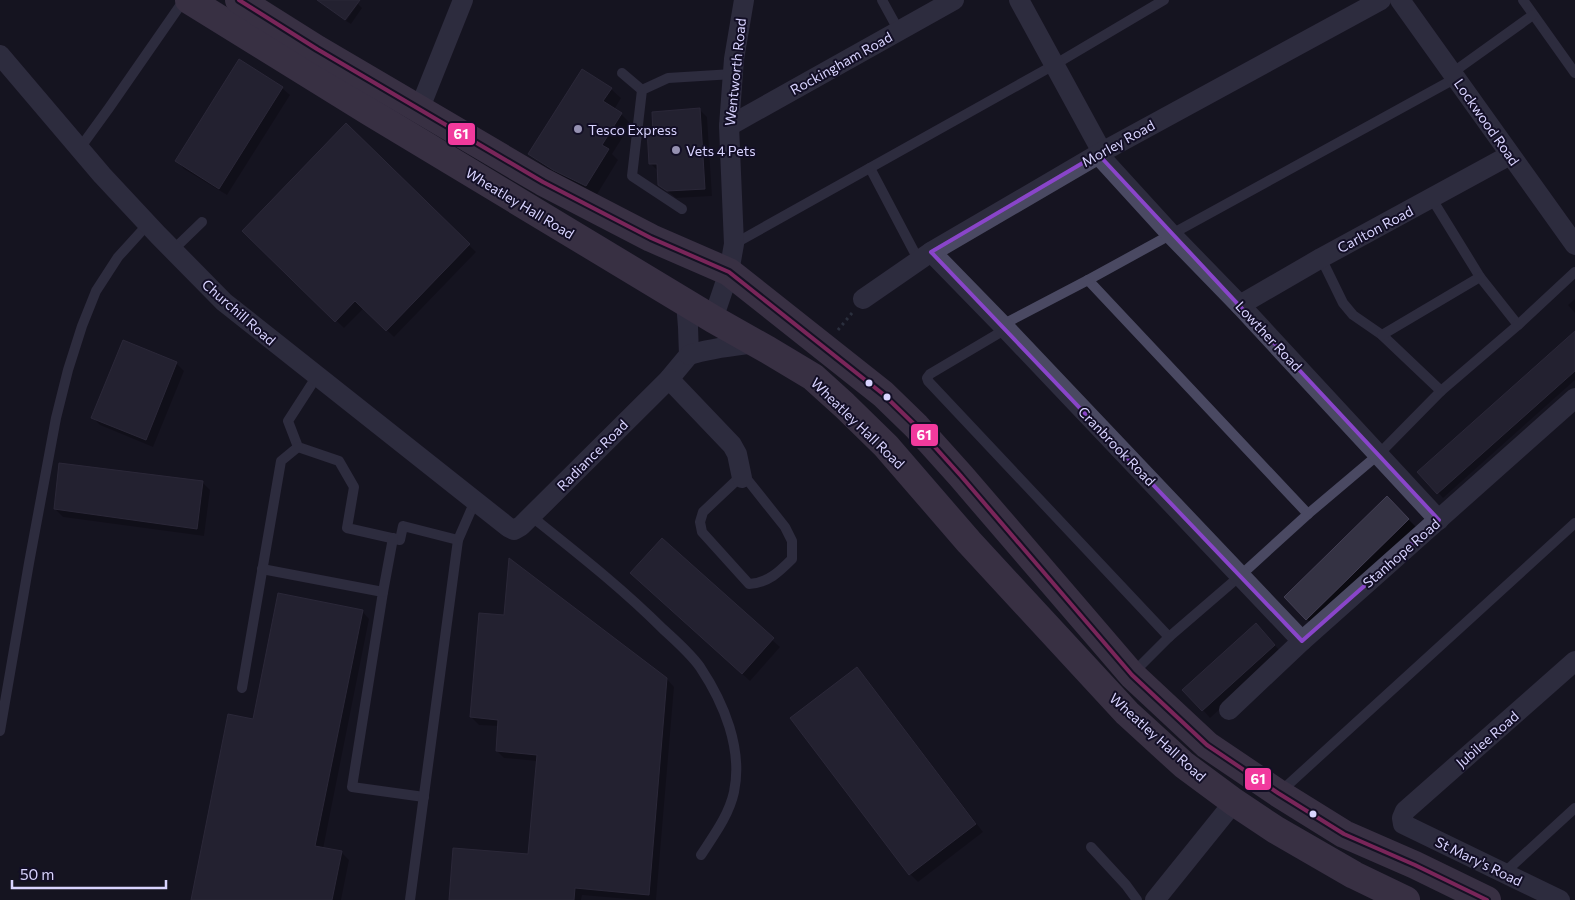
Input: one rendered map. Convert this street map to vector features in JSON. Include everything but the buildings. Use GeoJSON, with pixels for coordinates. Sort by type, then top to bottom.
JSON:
{"type":"FeatureCollection","features":[{"type":"Feature","properties":{"kind":"highway","name":"Wheatley Hall Road"},"geometry":{"type":"LineString","coordinates":[[189,0],[370,112],[713,319],[813,377],[886,446],[969,542],[1127,713],[1184,765],[1276,830],[1354,875],[1406,900]]}},
{"type":"Feature","properties":{"kind":"highway","name":"Wheatley Hall Road"},"geometry":{"type":"LineString","coordinates":[[239,0],[317,49],[543,182],[651,238],[726,283],[824,348],[883,394],[916,426],[1132,675],[1207,745],[1278,793],[1344,834],[1487,900]]}},
{"type":"Feature","properties":{"kind":"street"},"geometry":{"type":"LineString","coordinates":[[419,110],[463,0]]}},
{"type":"Feature","properties":{"kind":"street","name":"Wentworth Road"},"geometry":{"type":"LineString","coordinates":[[726,283],[734,244],[729,126],[733,74],[744,0]]}},
{"type":"Feature","properties":{"kind":"street","name":"Rockingham Road"},"geometry":{"type":"LineString","coordinates":[[729,126],[954,0]]}},
{"type":"Feature","properties":{"kind":"street","name":"Lowther Road"},"geometry":{"type":"LineString","coordinates":[[1019,0],[1100,153],[1171,234],[1240,304],[1439,520]]}},
{"type":"Feature","properties":{"kind":"street","name":"Morley Road"},"geometry":{"type":"LineString","coordinates":[[863,299],[925,257],[1100,153],[1381,0]]}},
{"type":"Feature","properties":{"kind":"street","name":"Lockwood Road"},"geometry":{"type":"LineString","coordinates":[[1400,0],[1575,245]]}},
{"type":"Feature","properties":{"kind":"street","name":"Churchill Road"},"geometry":{"type":"LineString","coordinates":[[0,55],[148,224],[224,302],[474,501],[514,530]]}},
{"type":"Feature","properties":{"kind":"street","name":"Carlton Road"},"geometry":{"type":"LineString","coordinates":[[1240,304],[1510,155]]}},
{"type":"Feature","properties":{"kind":"street","name":"Cranbrook Road"},"geometry":{"type":"LineString","coordinates":[[925,257],[1004,327],[1302,640]]}},
{"type":"Feature","properties":{"kind":"street"},"geometry":{"type":"LineString","coordinates":[[713,319],[726,283]]}},
{"type":"Feature","properties":{"kind":"street"},"geometry":{"type":"LineString","coordinates":[[686,302],[689,355],[716,348],[756,343]]}},
{"type":"Feature","properties":{"kind":"street","name":"Radiance Road"},"geometry":{"type":"LineString","coordinates":[[514,530],[521,526],[669,379],[689,355]]}},
{"type":"Feature","properties":{"kind":"street"},"geometry":{"type":"LineString","coordinates":[[669,379],[732,445],[737,454],[742,478]]}},
{"type":"Feature","properties":{"kind":"street","name":"Stanhope Road"},"geometry":{"type":"LineString","coordinates":[[1229,710],[1302,640],[1575,398]]}},
{"type":"Feature","properties":{"kind":"street","name":"Jubilee Road"},"geometry":{"type":"LineString","coordinates":[[1402,818],[1405,811],[1575,661]]}},
{"type":"Feature","properties":{"kind":"street"},"geometry":{"type":"LineString","coordinates":[[1155,900],[1234,802]]}},
{"type":"Feature","properties":{"kind":"street","name":"St Mary's Road"},"geometry":{"type":"LineString","coordinates":[[1402,818],[1403,824],[1560,900]]}},
{"type":"Feature","properties":{"kind":"lane"},"geometry":{"type":"LineString","coordinates":[[80,148],[184,0]]}},
{"type":"Feature","properties":{"kind":"lane"},"geometry":{"type":"LineString","coordinates":[[882,0],[899,30]]}},
{"type":"Feature","properties":{"kind":"lane"},"geometry":{"type":"LineString","coordinates":[[734,244],[1054,65],[1164,0]]}},
{"type":"Feature","properties":{"kind":"lane"},"geometry":{"type":"LineString","coordinates":[[1523,0],[1575,73]]}},
{"type":"Feature","properties":{"kind":"lane"},"geometry":{"type":"LineString","coordinates":[[1169,637],[927,378],[930,374],[1004,327],[1454,75],[1533,15]]}},
{"type":"Feature","properties":{"kind":"lane"},"geometry":{"type":"LineString","coordinates":[[622,73],[642,90]]}},
{"type":"Feature","properties":{"kind":"lane"},"geometry":{"type":"LineString","coordinates":[[642,90],[668,78],[733,74]]}},
{"type":"Feature","properties":{"kind":"lane"},"geometry":{"type":"LineString","coordinates":[[642,90],[632,176],[682,209]]}},
{"type":"Feature","properties":{"kind":"lane"},"geometry":{"type":"LineString","coordinates":[[870,168],[925,257]]}},
{"type":"Feature","properties":{"kind":"lane"},"geometry":{"type":"LineString","coordinates":[[1432,199],[1480,277],[1518,325]]}},
{"type":"Feature","properties":{"kind":"lane"},"geometry":{"type":"LineString","coordinates":[[173,250],[202,222]]}},
{"type":"Feature","properties":{"kind":"lane"},"geometry":{"type":"LineString","coordinates":[[0,731],[56,418],[68,370],[82,326],[96,291],[118,258],[148,224]]}},
{"type":"Feature","properties":{"kind":"lane"},"geometry":{"type":"LineString","coordinates":[[1321,258],[1344,303],[1353,315],[1382,335],[1441,390]]}},
{"type":"Feature","properties":{"kind":"lane"},"geometry":{"type":"LineString","coordinates":[[1132,675],[1169,637],[1378,454],[1441,390],[1518,325],[1575,272]]}},
{"type":"Feature","properties":{"kind":"lane"},"geometry":{"type":"LineString","coordinates":[[1382,335],[1480,277]]}},
{"type":"Feature","properties":{"kind":"lane"},"geometry":{"type":"LineString","coordinates":[[1088,280],[1308,514]]}},
{"type":"Feature","properties":{"kind":"lane"},"geometry":{"type":"LineString","coordinates":[[298,447],[288,421],[317,376]]}},
{"type":"Feature","properties":{"kind":"lane"},"geometry":{"type":"LineString","coordinates":[[298,447],[339,461],[354,487],[347,528],[400,540],[403,526],[458,540]]}},
{"type":"Feature","properties":{"kind":"lane"},"geometry":{"type":"LineString","coordinates":[[242,688],[280,461],[298,447]]}},
{"type":"Feature","properties":{"kind":"lane"},"geometry":{"type":"LineString","coordinates":[[739,478],[742,478],[746,478],[752,485],[785,527],[792,541],[792,559],[774,576],[759,583],[749,584],[702,532],[700,522],[703,512],[729,486],[739,478]]}},
{"type":"Feature","properties":{"kind":"lane"},"geometry":{"type":"LineString","coordinates":[[410,900],[458,540],[474,501]]}},
{"type":"Feature","properties":{"kind":"lane"},"geometry":{"type":"LineString","coordinates":[[531,516],[636,601],[699,666],[712,688],[728,722],[737,762],[734,791],[729,810],[701,855]]}},
{"type":"Feature","properties":{"kind":"lane"},"geometry":{"type":"LineString","coordinates":[[1278,793],[1575,524]]}},
{"type":"Feature","properties":{"kind":"lane"},"geometry":{"type":"LineString","coordinates":[[393,538],[352,787],[424,797]]}},
{"type":"Feature","properties":{"kind":"lane"},"geometry":{"type":"LineString","coordinates":[[262,569],[384,592]]}},
{"type":"Feature","properties":{"kind":"lane"},"geometry":{"type":"LineString","coordinates":[[1504,873],[1575,808]]}},
{"type":"Feature","properties":{"kind":"lane"},"geometry":{"type":"LineString","coordinates":[[1091,847],[1126,885],[1137,900]]}},
{"type":"Feature","properties":{"kind":"path"},"geometry":{"type":"LineString","coordinates":[[824,348],[863,299]]}},
{"type":"Feature","properties":{"kind":"highlighted area"},"geometry":{"type":"Polygon","coordinates":[[[1098,154],[1439,520],[1302,641],[931,252],[1098,154]]]}},
{"type":"Feature","properties":{"kind":"transit line","name":"61"},"geometry":{"type":"LineString","coordinates":[[239,0],[317,49],[543,182],[651,238],[729,272],[883,394],[916,426],[1132,675],[1207,745],[1278,793],[1344,834],[1415,865],[1487,900]]}},
{"type":"Feature","properties":{"kind":"place","name":"Tesco Express"},"geometry":{"type":"Point","coordinates":[578,129]}},
{"type":"Feature","properties":{"kind":"place","name":"Vets 4 Pets"},"geometry":{"type":"Point","coordinates":[676,150]}}]}
